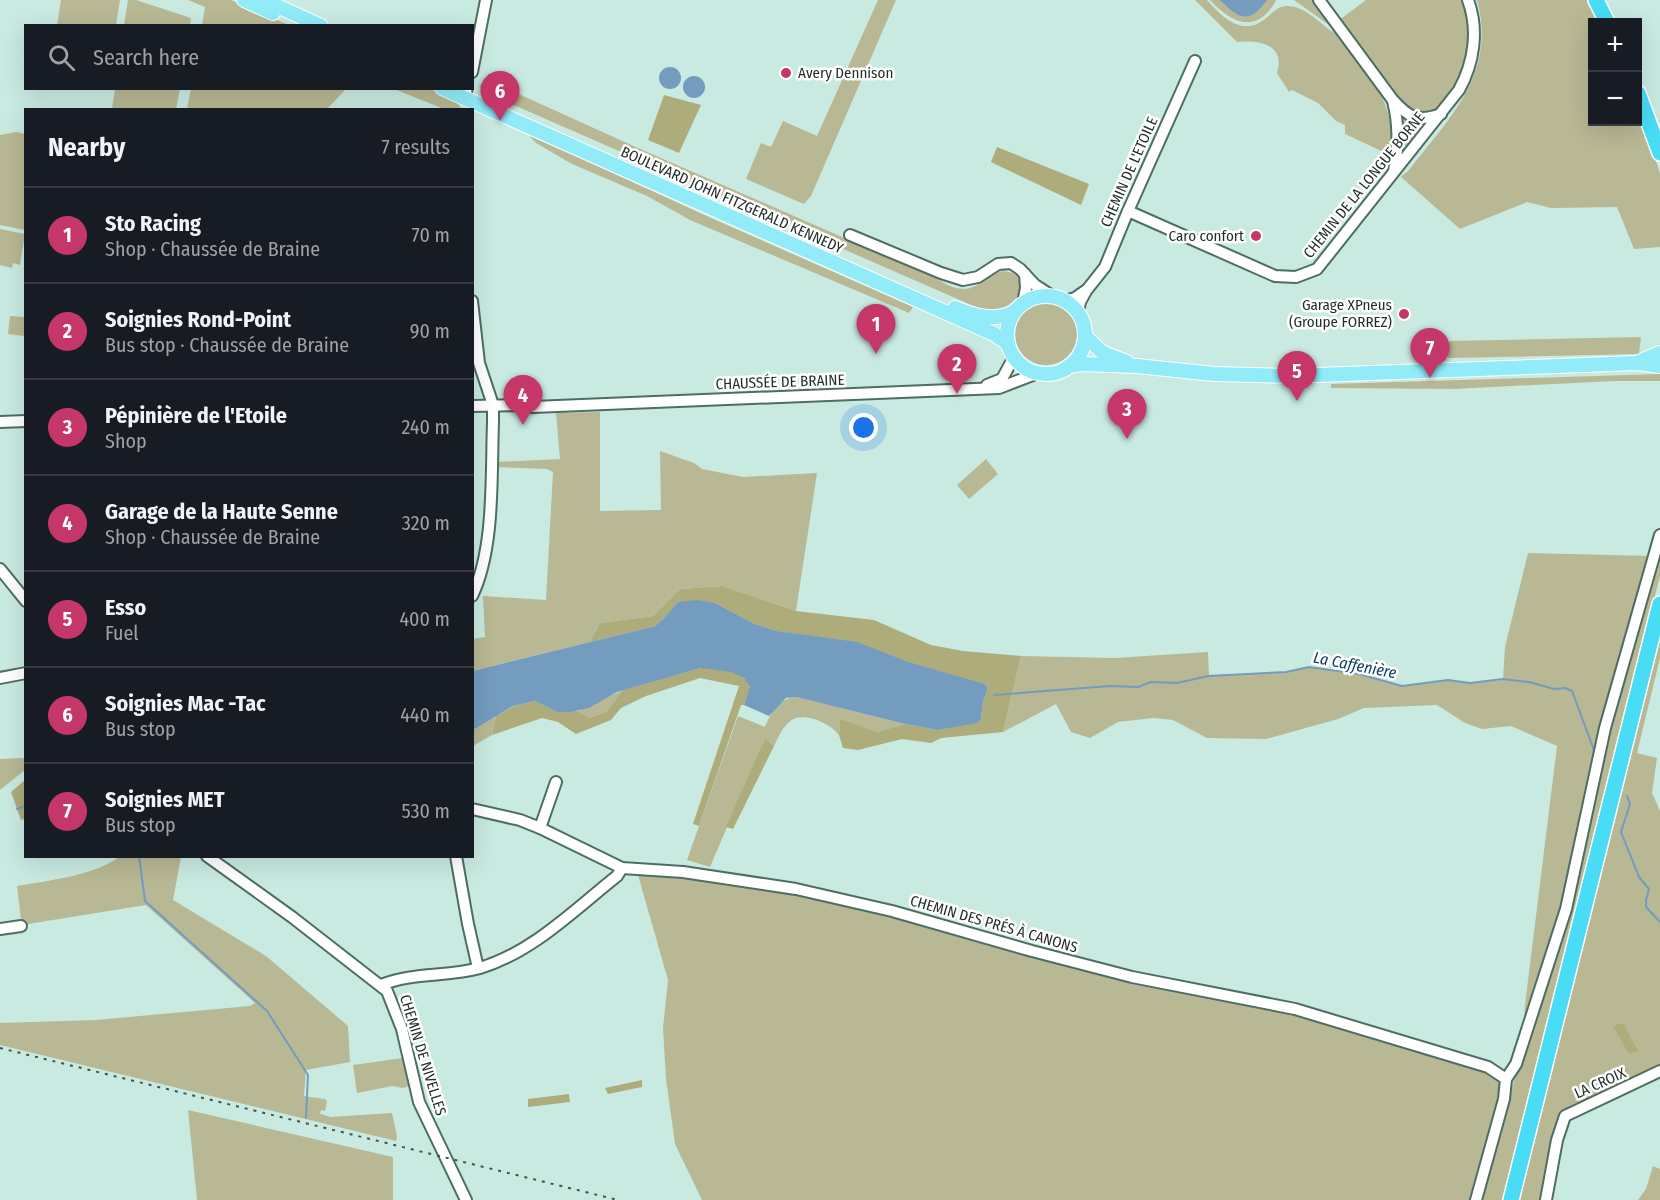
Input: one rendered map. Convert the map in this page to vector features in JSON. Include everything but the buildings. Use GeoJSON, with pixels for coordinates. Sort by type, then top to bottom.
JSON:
{"type":"FeatureCollection","features":[{"type":"Feature","properties":{"kind":"highway"},"geometry":{"type":"LineString","coordinates":[[1596,0],[1605,18]]}},
{"type":"Feature","properties":{"kind":"highway"},"geometry":{"type":"LineString","coordinates":[[1642,104],[1660,153]]}},
{"type":"Feature","properties":{"kind":"highway"},"geometry":{"type":"LineString","coordinates":[[1510,1200],[1660,604]]}},
{"type":"Feature","properties":{"kind":"main road"},"geometry":{"type":"LineString","coordinates":[[244,0],[297,24]]}},
{"type":"Feature","properties":{"kind":"main road"},"geometry":{"type":"LineString","coordinates":[[264,0],[317,24]]}},
{"type":"Feature","properties":{"kind":"main road","name":"BOULEVARD JOHN FITZGERALD KENNEDY"},"geometry":{"type":"LineString","coordinates":[[445,90],[473,106],[988,332],[1007,343]]}},
{"type":"Feature","properties":{"kind":"main road","name":"BOULEVARD JOHN FITZGERALD KENNEDY"},"geometry":{"type":"LineString","coordinates":[[467,90],[959,309],[986,318],[1002,317],[1018,307]]}},
{"type":"Feature","properties":{"kind":"main road"},"geometry":{"type":"LineString","coordinates":[[1070,366],[1079,356],[1085,336],[1078,312],[1059,298],[1036,296],[1018,307],[1008,324],[1007,343],[1014,357],[1024,367],[1038,373],[1053,373],[1082,363],[1214,374],[1291,376],[1636,363],[1660,366]]}},
{"type":"Feature","properties":{"kind":"main road"},"geometry":{"type":"LineString","coordinates":[[1085,336],[1103,353],[1137,366]]}},
{"type":"Feature","properties":{"kind":"main road"},"geometry":{"type":"LineString","coordinates":[[1636,363],[1660,353]]}},
{"type":"Feature","properties":{"kind":"street"},"geometry":{"type":"LineString","coordinates":[[474,62],[486,0]]}},
{"type":"Feature","properties":{"kind":"street"},"geometry":{"type":"LineString","coordinates":[[1319,0],[1404,113],[1423,119],[1442,113]]}},
{"type":"Feature","properties":{"kind":"street","name":"CHEMIN DE LA LONGUE BORNE"},"geometry":{"type":"LineString","coordinates":[[1128,211],[1275,276],[1296,277],[1312,272],[1321,264],[1459,90],[1472,56],[1474,26],[1468,0]]}},
{"type":"Feature","properties":{"kind":"street","name":"CHEMIN DE L'ETOILE"},"geometry":{"type":"LineString","coordinates":[[1078,312],[1086,291],[1105,267],[1195,61]]}},
{"type":"Feature","properties":{"kind":"street"},"geometry":{"type":"LineString","coordinates":[[1392,99],[1398,122],[1398,142],[1393,174]]}},
{"type":"Feature","properties":{"kind":"street"},"geometry":{"type":"LineString","coordinates":[[850,235],[952,278],[970,279],[998,264],[1015,265],[1035,285],[1059,298]]}},
{"type":"Feature","properties":{"kind":"street"},"geometry":{"type":"LineString","coordinates":[[1018,307],[1026,288],[1025,273]]}},
{"type":"Feature","properties":{"kind":"street","name":"CHEMIN DE L'ETOILE"},"geometry":{"type":"LineString","coordinates":[[1059,298],[1075,298],[1086,291]]}},
{"type":"Feature","properties":{"kind":"street"},"geometry":{"type":"LineString","coordinates":[[474,319],[479,363],[493,405],[488,539],[480,578],[474,592]]}},
{"type":"Feature","properties":{"kind":"street","name":"CHAUSSÉE DE BRAINE"},"geometry":{"type":"LineString","coordinates":[[519,405],[534,401],[985,385],[1002,379],[1014,357]]}},
{"type":"Feature","properties":{"kind":"street","name":"CHAUSSÉE DE BRAINE"},"geometry":{"type":"LineString","coordinates":[[474,406],[568,405],[999,388],[1038,373]]}},
{"type":"Feature","properties":{"kind":"street"},"geometry":{"type":"LineString","coordinates":[[0,422],[24,421]]}},
{"type":"Feature","properties":{"kind":"street"},"geometry":{"type":"LineString","coordinates":[[1476,1200],[1504,1099],[1506,1079],[1516,1064],[1566,909],[1605,728],[1660,535]]}},
{"type":"Feature","properties":{"kind":"street"},"geometry":{"type":"LineString","coordinates":[[0,569],[24,599]]}},
{"type":"Feature","properties":{"kind":"street"},"geometry":{"type":"LineString","coordinates":[[0,678],[24,674]]}},
{"type":"Feature","properties":{"kind":"street"},"geometry":{"type":"LineString","coordinates":[[540,828],[556,782]]}},
{"type":"Feature","properties":{"kind":"street","name":"CHEMIN DES PRÉS À CANONS"},"geometry":{"type":"LineString","coordinates":[[474,808],[520,820],[540,828],[622,868],[683,872],[796,889],[892,910],[1032,951],[1132,977],[1295,1008],[1488,1067],[1506,1079]]}},
{"type":"Feature","properties":{"kind":"street","name":"CHEMIN DE NIVELLES"},"geometry":{"type":"LineString","coordinates":[[210,858],[292,916],[381,985],[391,998],[402,1029],[419,1102],[466,1200]]}},
{"type":"Feature","properties":{"kind":"street"},"geometry":{"type":"LineString","coordinates":[[456,858],[478,968]]}},
{"type":"Feature","properties":{"kind":"street"},"geometry":{"type":"LineString","coordinates":[[381,985],[399,978],[478,968],[504,959],[530,945],[616,876],[622,868]]}},
{"type":"Feature","properties":{"kind":"street"},"geometry":{"type":"LineString","coordinates":[[0,930],[21,926]]}},
{"type":"Feature","properties":{"kind":"street","name":"LA CROIX"},"geometry":{"type":"LineString","coordinates":[[1546,1200],[1557,1140],[1565,1116],[1660,1071]]}},
{"type":"Feature","properties":{"kind":"green space"},"geometry":{"type":"Polygon","coordinates":[[[61,0],[120,0],[116,24],[57,24],[61,0]]]}},
{"type":"Feature","properties":{"kind":"green space"},"geometry":{"type":"Polygon","coordinates":[[[128,0],[136,0],[191,18],[190,24],[124,24],[128,0]]]}},
{"type":"Feature","properties":{"kind":"green space"},"geometry":{"type":"Polygon","coordinates":[[[188,0],[231,0],[287,24],[202,24],[205,7],[188,0]]]}},
{"type":"Feature","properties":{"kind":"green space"},"geometry":{"type":"Polygon","coordinates":[[[878,0],[896,0],[811,196],[804,204],[746,179],[761,143],[771,147],[783,121],[817,136],[878,0]]]}},
{"type":"Feature","properties":{"kind":"green space"},"geometry":{"type":"Polygon","coordinates":[[[1195,0],[1207,0],[1233,23],[1248,26],[1257,24],[1281,7],[1294,7],[1337,33],[1369,75],[1385,103],[1390,119],[1390,155],[1345,134],[1345,125],[1336,121],[1318,103],[1292,90],[1289,92],[1277,73],[1279,63],[1274,50],[1262,43],[1237,42],[1195,0]]]}},
{"type":"Feature","properties":{"kind":"green space"},"geometry":{"type":"Polygon","coordinates":[[[1210,0],[1276,0],[1261,18],[1253,22],[1244,22],[1227,15],[1210,0]]]}},
{"type":"Feature","properties":{"kind":"green space"},"geometry":{"type":"Polygon","coordinates":[[[1294,0],[1313,0],[1331,25],[1329,25],[1294,0]]]}},
{"type":"Feature","properties":{"kind":"green space"},"geometry":{"type":"Polygon","coordinates":[[[1366,0],[1463,0],[1468,29],[1465,64],[1460,80],[1443,106],[1427,115],[1407,111],[1338,21],[1366,0]]]}},
{"type":"Feature","properties":{"kind":"green space"},"geometry":{"type":"Polygon","coordinates":[[[1477,0],[1590,0],[1599,18],[1588,18],[1588,126],[1642,126],[1642,119],[1660,173],[1660,247],[1634,249],[1617,207],[1551,208],[1527,202],[1460,229],[1401,177],[1440,131],[1466,92],[1481,50],[1482,26],[1477,0]]]}},
{"type":"Feature","properties":{"kind":"green space"},"geometry":{"type":"Polygon","coordinates":[[[485,79],[952,287],[964,289],[974,287],[997,273],[1006,271],[1017,275],[1022,290],[1014,301],[1003,308],[985,310],[978,308],[482,91],[480,86],[485,79]]]}},
{"type":"Feature","properties":{"kind":"green space"},"geometry":{"type":"Polygon","coordinates":[[[115,90],[180,90],[176,108],[112,108],[115,90]]]}},
{"type":"Feature","properties":{"kind":"green space"},"geometry":{"type":"Polygon","coordinates":[[[191,90],[345,90],[328,108],[187,108],[191,90]]]}},
{"type":"Feature","properties":{"kind":"green space"},"geometry":{"type":"Polygon","coordinates":[[[396,90],[442,92],[456,101],[460,108],[442,108],[396,90]]]}},
{"type":"Feature","properties":{"kind":"green space"},"geometry":{"type":"Polygon","coordinates":[[[1402,117],[1414,123],[1425,124],[1406,146],[1403,142],[1402,117]]]}},
{"type":"Feature","properties":{"kind":"green space"},"geometry":{"type":"Polygon","coordinates":[[[16,132],[24,134],[24,230],[0,225],[0,135],[16,132]]]}},
{"type":"Feature","properties":{"kind":"green space"},"geometry":{"type":"Polygon","coordinates":[[[528,134],[913,307],[909,313],[690,220],[647,196],[572,164],[536,143],[528,134]]]}},
{"type":"Feature","properties":{"kind":"green space"},"geometry":{"type":"Polygon","coordinates":[[[0,229],[24,234],[20,265],[13,263],[12,268],[0,265],[0,229]]]}},
{"type":"Feature","properties":{"kind":"green space"},"geometry":{"type":"Polygon","coordinates":[[[1040,303],[1052,303],[1068,312],[1075,322],[1077,334],[1075,346],[1068,356],[1052,365],[1040,365],[1029,360],[1020,351],[1015,340],[1015,328],[1020,317],[1029,308],[1040,303]]]}},
{"type":"Feature","properties":{"kind":"green space"},"geometry":{"type":"Polygon","coordinates":[[[10,316],[24,317],[24,336],[8,334],[10,316]]]}},
{"type":"Feature","properties":{"kind":"green space"},"geometry":{"type":"Polygon","coordinates":[[[1641,337],[1639,354],[1449,358],[1444,346],[1450,341],[1641,337]]]}},
{"type":"Feature","properties":{"kind":"green space"},"geometry":{"type":"Polygon","coordinates":[[[1660,374],[1660,381],[1453,389],[1331,388],[1331,384],[1660,374]]]}},
{"type":"Feature","properties":{"kind":"green space"},"geometry":{"type":"Polygon","coordinates":[[[600,412],[600,511],[661,510],[660,451],[694,463],[702,469],[743,477],[817,473],[796,611],[723,586],[680,589],[653,616],[600,623],[590,642],[474,671],[474,639],[485,637],[483,596],[546,600],[553,472],[547,469],[496,467],[496,462],[560,459],[556,413],[600,412]]]}},
{"type":"Feature","properties":{"kind":"green space"},"geometry":{"type":"Polygon","coordinates":[[[986,459],[998,474],[969,499],[957,485],[986,459]]]}},
{"type":"Feature","properties":{"kind":"green space"},"geometry":{"type":"Polygon","coordinates":[[[1660,544],[1660,576],[1502,1200],[1481,1200],[1515,1077],[1553,960],[1608,730],[1660,544]]]}},
{"type":"Feature","properties":{"kind":"green space"},"geometry":{"type":"Polygon","coordinates":[[[1528,553],[1652,556],[1565,906],[1523,1041],[1525,1005],[1557,746],[1511,726],[1482,729],[1465,723],[1437,705],[1364,708],[1338,719],[1266,739],[1207,738],[1173,720],[1153,718],[1118,722],[1090,738],[1071,732],[1056,704],[1003,732],[1021,656],[1115,658],[1208,652],[1209,676],[1286,672],[1309,667],[1359,674],[1402,686],[1448,680],[1470,683],[1503,680],[1505,647],[1528,553]]]}},
{"type":"Feature","properties":{"kind":"green space"},"geometry":{"type":"Polygon","coordinates":[[[1660,625],[1660,658],[1637,753],[1657,758],[1652,793],[1660,811],[1660,1067],[1558,1117],[1542,1200],[1516,1200],[1660,625]]]}},
{"type":"Feature","properties":{"kind":"green space"},"geometry":{"type":"Polygon","coordinates":[[[623,690],[606,712],[589,718],[578,711],[623,690]]]}},
{"type":"Feature","properties":{"kind":"green space"},"geometry":{"type":"Polygon","coordinates":[[[798,697],[905,724],[877,732],[840,720],[839,735],[823,722],[816,720],[801,717],[789,722],[774,746],[765,738],[710,867],[687,860],[738,716],[765,727],[777,706],[786,700],[798,697]]]}},
{"type":"Feature","properties":{"kind":"green space"},"geometry":{"type":"Polygon","coordinates":[[[496,716],[492,735],[474,745],[474,729],[496,716]]]}},
{"type":"Feature","properties":{"kind":"green space"},"geometry":{"type":"Polygon","coordinates":[[[23,758],[24,771],[0,790],[0,759],[23,758]]]}},
{"type":"Feature","properties":{"kind":"green space"},"geometry":{"type":"Polygon","coordinates":[[[117,858],[181,858],[173,900],[266,956],[348,1026],[350,1062],[306,1070],[304,1096],[325,1099],[327,1101],[325,1111],[321,1110],[320,1114],[331,1117],[392,1113],[396,1141],[0,1045],[0,1023],[96,1020],[250,1006],[255,1003],[146,905],[28,924],[22,928],[17,886],[84,873],[117,858]]]}},
{"type":"Feature","properties":{"kind":"green space"},"geometry":{"type":"Polygon","coordinates":[[[636,868],[796,891],[1297,1012],[1477,1064],[1497,1076],[1502,1096],[1473,1200],[702,1200],[675,1144],[666,1079],[663,1028],[668,980],[636,868]]]}},
{"type":"Feature","properties":{"kind":"green space"},"geometry":{"type":"Polygon","coordinates":[[[403,1058],[409,1086],[403,1088],[392,1086],[357,1093],[353,1065],[403,1058]]]}},
{"type":"Feature","properties":{"kind":"green space"},"geometry":{"type":"Polygon","coordinates":[[[188,1110],[393,1157],[393,1200],[197,1200],[188,1110]]]}},
{"type":"Feature","properties":{"kind":"green space"},"geometry":{"type":"Polygon","coordinates":[[[1653,1166],[1660,1169],[1660,1200],[1638,1200],[1646,1189],[1653,1166]]]}},
{"type":"Feature","properties":{"kind":"shaded area"},"geometry":{"type":"Polygon","coordinates":[[[664,95],[701,105],[679,153],[648,140],[664,95]]]}},
{"type":"Feature","properties":{"kind":"shaded area"},"geometry":{"type":"Polygon","coordinates":[[[997,147],[1089,184],[1081,205],[991,162],[997,147]]]}},
{"type":"Feature","properties":{"kind":"shaded area"},"geometry":{"type":"Polygon","coordinates":[[[723,586],[796,611],[874,620],[931,645],[963,651],[1021,656],[1003,732],[941,738],[931,743],[902,739],[858,750],[843,748],[839,735],[840,719],[877,732],[905,724],[939,730],[981,719],[988,688],[985,684],[808,636],[777,631],[755,624],[715,603],[678,602],[655,626],[590,642],[600,623],[653,616],[680,589],[723,586]]]}},
{"type":"Feature","properties":{"kind":"shaded area"},"geometry":{"type":"Polygon","coordinates":[[[701,668],[722,669],[736,673],[742,676],[750,686],[744,705],[741,705],[699,826],[693,824],[739,686],[700,678],[646,696],[621,708],[611,720],[576,734],[558,722],[542,718],[492,735],[496,716],[514,706],[535,701],[557,712],[578,711],[589,718],[606,712],[623,690],[701,668]]]}},
{"type":"Feature","properties":{"kind":"shaded area"},"geometry":{"type":"Polygon","coordinates":[[[765,738],[774,746],[733,829],[726,827],[765,738]]]}},
{"type":"Feature","properties":{"kind":"shaded area"},"geometry":{"type":"Polygon","coordinates":[[[24,781],[24,819],[21,820],[11,792],[24,781]]]}},
{"type":"Feature","properties":{"kind":"shaded area"},"geometry":{"type":"Polygon","coordinates":[[[1623,1023],[1638,1051],[1629,1054],[1613,1026],[1623,1023]]]}},
{"type":"Feature","properties":{"kind":"shaded area"},"geometry":{"type":"Polygon","coordinates":[[[642,1080],[642,1087],[608,1094],[605,1088],[642,1080]]]}},
{"type":"Feature","properties":{"kind":"shaded area"},"geometry":{"type":"Polygon","coordinates":[[[569,1094],[570,1102],[528,1107],[528,1099],[569,1094]]]}},
{"type":"Feature","properties":{"kind":"water"},"geometry":{"type":"Polygon","coordinates":[[[1220,0],[1267,0],[1255,13],[1244,16],[1233,12],[1220,0]]]}},
{"type":"Feature","properties":{"kind":"water"},"geometry":{"type":"Polygon","coordinates":[[[670,67],[678,70],[681,78],[678,86],[670,89],[662,86],[659,78],[662,70],[670,67]]]}},
{"type":"Feature","properties":{"kind":"water"},"geometry":{"type":"Polygon","coordinates":[[[694,76],[702,79],[705,87],[702,95],[694,98],[686,95],[683,87],[686,79],[694,76]]]}},
{"type":"Feature","properties":{"kind":"water"},"geometry":{"type":"Polygon","coordinates":[[[697,600],[715,603],[755,624],[777,631],[857,642],[908,662],[985,684],[988,688],[981,719],[977,723],[938,730],[797,697],[786,698],[769,716],[744,705],[750,686],[744,678],[731,672],[701,668],[617,692],[589,708],[571,712],[557,712],[535,701],[513,706],[474,729],[474,671],[655,626],[678,602],[697,600]]]}},
{"type":"Feature","properties":{"kind":"waterway","name":"La Caffenière"},"geometry":{"type":"LineString","coordinates":[[994,695],[1110,686],[1138,687],[1151,682],[1177,683],[1208,676],[1286,672],[1309,667],[1359,674],[1402,686],[1448,680],[1470,683],[1503,679],[1572,691],[1595,753]]}},
{"type":"Feature","properties":{"kind":"waterway","name":"La Caffenière"},"geometry":{"type":"LineString","coordinates":[[1627,796],[1630,804],[1621,832],[1639,877],[1649,889],[1646,907],[1660,922]]}},
{"type":"Feature","properties":{"kind":"waterway"},"geometry":{"type":"LineString","coordinates":[[17,809],[24,807]]}},
{"type":"Feature","properties":{"kind":"waterway"},"geometry":{"type":"LineString","coordinates":[[139,858],[145,901],[267,1011],[308,1075],[306,1118]]}},
{"type":"Feature","properties":{"kind":"railway"},"geometry":{"type":"LineString","coordinates":[[0,1048],[618,1200]]}},
{"type":"Feature","properties":{"kind":"place","name":"Avery Dennison"},"geometry":{"type":"Point","coordinates":[786,73]}},
{"type":"Feature","properties":{"kind":"place","name":"Soignies Mac -Tac"},"geometry":{"type":"Point","coordinates":[500,121]}},
{"type":"Feature","properties":{"kind":"place","name":"Caro confort"},"geometry":{"type":"Point","coordinates":[1256,236]}},
{"type":"Feature","properties":{"kind":"place","name":"Garage XPneus (Groupe FORREZ)"},"geometry":{"type":"Point","coordinates":[1404,314]}},
{"type":"Feature","properties":{"kind":"place","name":"Sto Racing"},"geometry":{"type":"Point","coordinates":[876,354]}},
{"type":"Feature","properties":{"kind":"place","name":"Soignies MET"},"geometry":{"type":"Point","coordinates":[1430,378]}},
{"type":"Feature","properties":{"kind":"place","name":"Soignies Rond-Point"},"geometry":{"type":"Point","coordinates":[957,394]}},
{"type":"Feature","properties":{"kind":"place","name":"Esso"},"geometry":{"type":"Point","coordinates":[1297,401]}},
{"type":"Feature","properties":{"kind":"place","name":"Garage de la Haute Senne"},"geometry":{"type":"Point","coordinates":[523,425]}},
{"type":"Feature","properties":{"kind":"place","name":"Pépinière de l'Etoile"},"geometry":{"type":"Point","coordinates":[1127,439]}}]}
